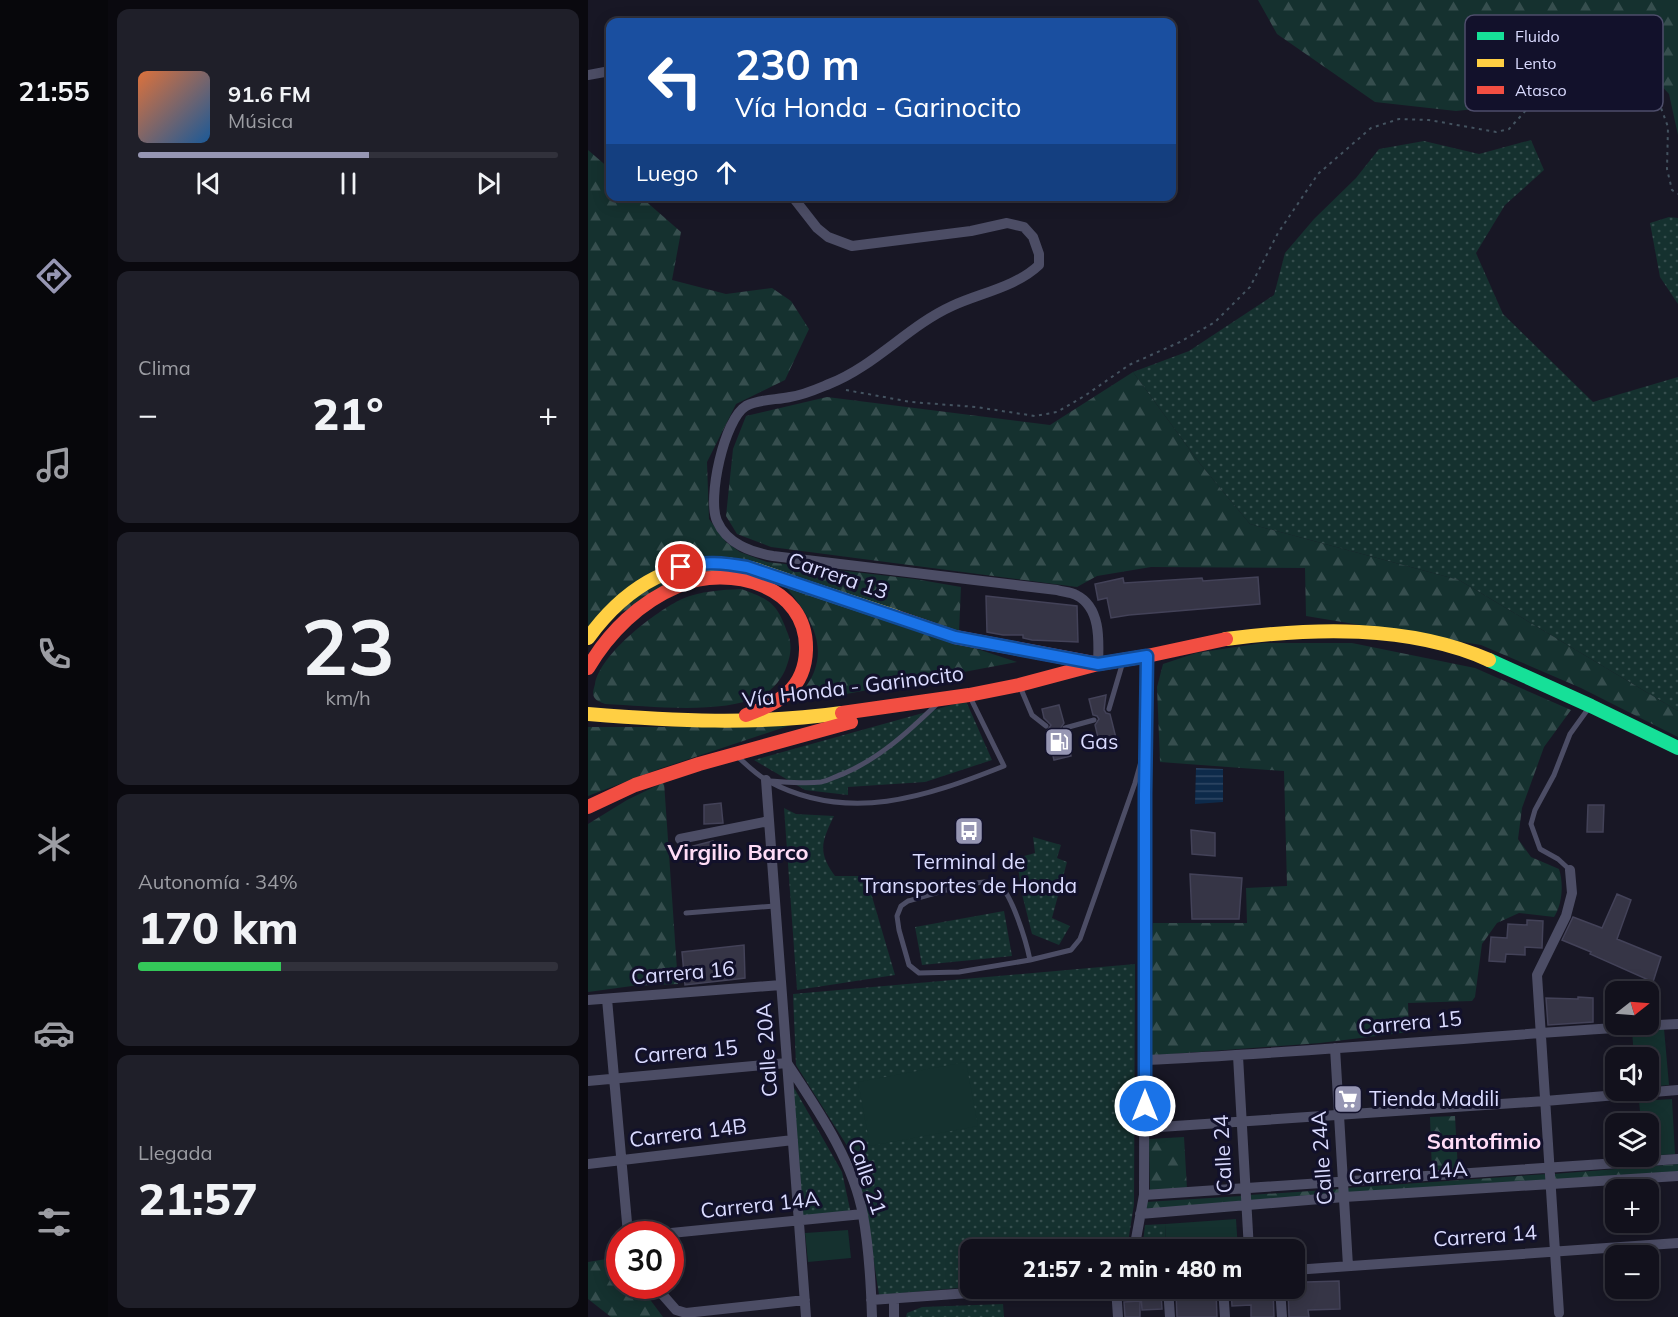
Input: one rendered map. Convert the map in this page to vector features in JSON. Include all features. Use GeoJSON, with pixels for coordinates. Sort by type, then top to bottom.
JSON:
{"type":"FeatureCollection","features":[{"type":"Feature","properties":{"kind":"highway","name":"Carrera 13"},"geometry":{"type":"LineString","coordinates":[[588,638],[621,601],[643,585],[668,571],[685,566],[721,563],[747,567],[955,637],[1098,664]]}},
{"type":"Feature","properties":{"kind":"highway","name":"Carrera 13"},"geometry":{"type":"LineString","coordinates":[[588,668],[604,642],[622,624],[659,595],[679,584],[719,577],[743,579],[765,585],[784,597],[797,611],[805,627],[808,648],[805,669],[792,689],[780,701],[724,722]]}},
{"type":"Feature","properties":{"kind":"highway","name":"Vía Honda - Garinocito"},"geometry":{"type":"LineString","coordinates":[[588,714],[656,720],[724,722],[826,716],[969,695],[1019,685],[1098,664],[1147,656],[1215,640],[1270,633],[1377,633],[1470,652],[1678,748]]}},
{"type":"Feature","properties":{"kind":"highway"},"geometry":{"type":"LineString","coordinates":[[588,807],[635,785],[733,753],[910,705]]}},
{"type":"Feature","properties":{"kind":"street"},"geometry":{"type":"LineString","coordinates":[[588,75],[606,72]]}},
{"type":"Feature","properties":{"kind":"street"},"geometry":{"type":"LineString","coordinates":[[796,201],[828,237],[852,246],[970,231],[1007,223],[1024,227],[1033,237],[1039,254],[1039,265],[1031,273],[937,314],[850,375],[793,397],[757,402],[745,407],[736,415],[729,427],[724,444],[714,500],[717,521],[730,538],[755,553],[1074,594],[1090,608],[1095,621],[1100,636],[1098,664]]}},
{"type":"Feature","properties":{"kind":"street"},"geometry":{"type":"LineString","coordinates":[[1136,1239],[1143,1195],[1145,1128],[1147,656]]}},
{"type":"Feature","properties":{"kind":"street","name":"Calle 20A"},"geometry":{"type":"LineString","coordinates":[[766,780],[806,1317]]}},
{"type":"Feature","properties":{"kind":"street"},"geometry":{"type":"LineString","coordinates":[[680,839],[769,821]]}},
{"type":"Feature","properties":{"kind":"street"},"geometry":{"type":"LineString","coordinates":[[1560,1313],[1537,975],[1566,916],[1572,893],[1570,870]]}},
{"type":"Feature","properties":{"kind":"street","name":"Carrera 16"},"geometry":{"type":"LineString","coordinates":[[588,1000],[781,985]]}},
{"type":"Feature","properties":{"kind":"street"},"geometry":{"type":"LineString","coordinates":[[607,999],[627,1221]]}},
{"type":"Feature","properties":{"kind":"street","name":"Carrera 15"},"geometry":{"type":"LineString","coordinates":[[1145,1060],[1238,1056],[1542,1032],[1678,1024]]}},
{"type":"Feature","properties":{"kind":"street","name":"Calle 24A"},"geometry":{"type":"LineString","coordinates":[[1335,1048],[1348,1266]]}},
{"type":"Feature","properties":{"kind":"street","name":"Calle 24"},"geometry":{"type":"LineString","coordinates":[[1238,1056],[1248,1239]]}},
{"type":"Feature","properties":{"kind":"street","name":"Carrera 15"},"geometry":{"type":"LineString","coordinates":[[588,1081],[787,1063]]}},
{"type":"Feature","properties":{"kind":"street","name":"Calle 21"},"geometry":{"type":"LineString","coordinates":[[787,1063],[827,1125],[849,1172],[862,1214],[872,1317]]}},
{"type":"Feature","properties":{"kind":"street"},"geometry":{"type":"LineString","coordinates":[[1145,1128],[1678,1090]]}},
{"type":"Feature","properties":{"kind":"street","name":"Carrera 14B"},"geometry":{"type":"LineString","coordinates":[[588,1164],[793,1140]]}},
{"type":"Feature","properties":{"kind":"street","name":"Carrera 14A"},"geometry":{"type":"LineString","coordinates":[[1143,1195],[1678,1159]]}},
{"type":"Feature","properties":{"kind":"street","name":"Carrera 14A"},"geometry":{"type":"LineString","coordinates":[[1140,1214],[1344,1197],[1678,1176]]}},
{"type":"Feature","properties":{"kind":"street","name":"Carrera 14A"},"geometry":{"type":"LineString","coordinates":[[684,1232],[862,1214]]}},
{"type":"Feature","properties":{"kind":"street","name":"Carrera 14"},"geometry":{"type":"LineString","coordinates":[[1305,1269],[1678,1243]]}},
{"type":"Feature","properties":{"kind":"street"},"geometry":{"type":"LineString","coordinates":[[871,1300],[960,1294]]}},
{"type":"Feature","properties":{"kind":"street"},"geometry":{"type":"LineString","coordinates":[[666,1299],[676,1310],[686,1313],[805,1300]]}},
{"type":"Feature","properties":{"kind":"street"},"geometry":{"type":"LineString","coordinates":[[894,1299],[894,1317]]}},
{"type":"Feature","properties":{"kind":"street"},"geometry":{"type":"LineString","coordinates":[[1117,1299],[1118,1317]]}},
{"type":"Feature","properties":{"kind":"street"},"geometry":{"type":"LineString","coordinates":[[1169,1299],[1170,1317]]}},
{"type":"Feature","properties":{"kind":"street"},"geometry":{"type":"LineString","coordinates":[[1224,1299],[1225,1317]]}},
{"type":"Feature","properties":{"kind":"street"},"geometry":{"type":"LineString","coordinates":[[1281,1299],[1282,1317]]}},
{"type":"Feature","properties":{"kind":"lane"},"geometry":{"type":"LineString","coordinates":[[1109,709],[1123,660]]}},
{"type":"Feature","properties":{"kind":"lane"},"geometry":{"type":"LineString","coordinates":[[1019,685],[1032,715],[1046,726]]}},
{"type":"Feature","properties":{"kind":"lane"},"geometry":{"type":"LineString","coordinates":[[733,753],[766,780],[798,795],[834,802],[872,804],[906,799],[956,785],[1004,766],[969,695]]}},
{"type":"Feature","properties":{"kind":"lane"},"geometry":{"type":"LineString","coordinates":[[766,780],[823,782],[850,770],[877,755],[902,737],[941,699]]}},
{"type":"Feature","properties":{"kind":"lane"},"geometry":{"type":"LineString","coordinates":[[1570,870],[1558,859],[1539,849],[1531,824],[1535,810],[1554,775],[1570,734],[1591,706]]}},
{"type":"Feature","properties":{"kind":"lane"},"geometry":{"type":"LineString","coordinates":[[1065,728],[1094,720]]}},
{"type":"Feature","properties":{"kind":"lane"},"geometry":{"type":"LineString","coordinates":[[1030,960],[1012,904],[1001,886],[995,882],[958,888],[908,901],[901,906],[897,916],[909,965],[919,973],[959,972],[1030,960],[1071,950],[1080,939],[1135,783],[1146,744]]}},
{"type":"Feature","properties":{"kind":"lane"},"geometry":{"type":"LineString","coordinates":[[686,914],[775,906]]}},
{"type":"Feature","properties":{"kind":"path"},"geometry":{"type":"LineString","coordinates":[[822,387],[861,391],[911,402],[976,407],[1035,416],[1057,412],[1129,364],[1180,342],[1215,322],[1250,287],[1278,233],[1318,174],[1371,128],[1399,119],[1428,120],[1496,132],[1509,129],[1526,111]]}},
{"type":"Feature","properties":{"kind":"path"},"geometry":{"type":"LineString","coordinates":[[1662,111],[1668,127],[1667,169],[1672,190],[1678,194]]}},
{"type":"Feature","properties":{"kind":"green space"},"geometry":{"type":"Polygon","coordinates":[[[1258,0],[1678,0],[1678,135],[1669,94],[1663,88],[1663,15],[1465,15],[1465,110],[1456,111],[1375,102],[1277,34],[1258,0]]]}},
{"type":"Feature","properties":{"kind":"green space"},"geometry":{"type":"Polygon","coordinates":[[[1531,140],[1544,170],[1505,205],[1476,253],[1503,314],[1593,402],[1678,377],[1678,711],[1459,580],[1250,524],[1201,465],[1133,372],[1189,351],[1274,295],[1285,253],[1314,219],[1356,178],[1379,149],[1424,141],[1479,154],[1531,140]]]}},
{"type":"Feature","properties":{"kind":"green space"},"geometry":{"type":"Polygon","coordinates":[[[588,150],[606,166],[606,201],[646,201],[681,232],[672,280],[726,294],[772,288],[791,301],[809,329],[785,380],[736,404],[707,462],[709,519],[726,542],[740,552],[767,562],[915,579],[961,587],[959,632],[741,563],[588,626],[588,150]]]}},
{"type":"Feature","properties":{"kind":"green space"},"geometry":{"type":"Polygon","coordinates":[[[1669,217],[1678,218],[1678,304],[1660,277],[1650,223],[1669,217]]]}},
{"type":"Feature","properties":{"kind":"green space"},"geometry":{"type":"Polygon","coordinates":[[[1133,372],[1201,465],[1250,524],[1459,580],[1678,711],[1678,737],[1581,688],[1481,645],[1306,616],[1305,568],[1151,567],[1097,576],[1077,587],[771,547],[737,534],[726,516],[733,449],[746,416],[827,397],[1050,425],[1133,372]]]}},
{"type":"Feature","properties":{"kind":"green space"},"geometry":{"type":"Polygon","coordinates":[[[785,586],[1017,662],[793,704],[814,672],[818,648],[812,626],[800,605],[785,586]]]}},
{"type":"Feature","properties":{"kind":"green space"},"geometry":{"type":"Polygon","coordinates":[[[741,589],[760,596],[772,604],[789,638],[790,653],[785,670],[770,690],[761,696],[726,706],[684,708],[605,704],[595,698],[593,692],[599,672],[618,647],[644,623],[689,596],[711,591],[741,589]]]}},
{"type":"Feature","properties":{"kind":"green space"},"geometry":{"type":"Polygon","coordinates":[[[1262,643],[1352,643],[1475,668],[1571,710],[1544,747],[1522,808],[1518,839],[1531,857],[1559,869],[1562,888],[1559,907],[1554,917],[1519,913],[1497,923],[1482,944],[1475,997],[1472,1001],[1408,1003],[1409,1032],[1320,1043],[1145,1056],[1153,923],[1247,923],[1246,888],[1287,886],[1284,771],[1160,762],[1157,687],[1163,664],[1196,653],[1262,643]]]}},
{"type":"Feature","properties":{"kind":"green space"},"geometry":{"type":"Polygon","coordinates":[[[966,701],[992,760],[925,782],[848,787],[848,795],[805,790],[754,760],[966,701]]]}},
{"type":"Feature","properties":{"kind":"green space"},"geometry":{"type":"Polygon","coordinates":[[[794,724],[659,769],[588,796],[588,727],[756,727],[794,724]]]}},
{"type":"Feature","properties":{"kind":"green space"},"geometry":{"type":"Polygon","coordinates":[[[664,782],[678,984],[632,986],[588,992],[588,824],[627,800],[664,782]]]}},
{"type":"Feature","properties":{"kind":"green space"},"geometry":{"type":"Polygon","coordinates":[[[784,808],[796,814],[834,816],[823,846],[829,868],[835,876],[866,876],[895,975],[797,990],[784,808]]]}},
{"type":"Feature","properties":{"kind":"green space"},"geometry":{"type":"Polygon","coordinates":[[[1033,837],[1061,845],[1057,858],[1067,862],[1052,918],[1070,926],[1059,945],[1032,934],[1021,890],[1017,858],[1035,853],[1033,837]]]}},
{"type":"Feature","properties":{"kind":"green space"},"geometry":{"type":"Polygon","coordinates":[[[1004,911],[1012,956],[922,965],[915,927],[1004,911]]]}},
{"type":"Feature","properties":{"kind":"green space"},"geometry":{"type":"Polygon","coordinates":[[[1135,964],[1134,1204],[1129,1239],[960,1239],[960,1288],[879,1295],[866,1210],[851,1152],[796,1065],[793,994],[1135,964]]]}},
{"type":"Feature","properties":{"kind":"green space"},"geometry":{"type":"Polygon","coordinates":[[[1659,1028],[1664,1028],[1669,1085],[1659,1086],[1659,1047],[1633,1047],[1632,1035],[1659,1035],[1659,1028]]]}},
{"type":"Feature","properties":{"kind":"green space"},"geometry":{"type":"Polygon","coordinates":[[[966,1062],[978,1126],[870,1146],[858,1082],[966,1062]]]}},
{"type":"Feature","properties":{"kind":"green space"},"geometry":{"type":"Polygon","coordinates":[[[793,1086],[842,1172],[851,1214],[803,1220],[793,1086]]]}},
{"type":"Feature","properties":{"kind":"green space"},"geometry":{"type":"Polygon","coordinates":[[[1672,1099],[1675,1154],[1659,1155],[1659,1113],[1640,1113],[1639,1101],[1672,1099]]]}},
{"type":"Feature","properties":{"kind":"green space"},"geometry":{"type":"Polygon","coordinates":[[[1455,1116],[1458,1171],[1432,1172],[1430,1117],[1455,1116]]]}},
{"type":"Feature","properties":{"kind":"green space"},"geometry":{"type":"Polygon","coordinates":[[[1184,1137],[1187,1189],[1150,1191],[1149,1139],[1184,1137]]]}},
{"type":"Feature","properties":{"kind":"green space"},"geometry":{"type":"Polygon","coordinates":[[[1678,1164],[1678,1174],[1554,1182],[1554,1174],[1678,1164]]]}},
{"type":"Feature","properties":{"kind":"green space"},"geometry":{"type":"Polygon","coordinates":[[[1547,1174],[1548,1183],[1346,1199],[1346,1188],[1547,1174]]]}},
{"type":"Feature","properties":{"kind":"green space"},"geometry":{"type":"Polygon","coordinates":[[[1341,1189],[1341,1199],[1249,1207],[1249,1195],[1341,1189]]]}},
{"type":"Feature","properties":{"kind":"green space"},"geometry":{"type":"Polygon","coordinates":[[[1242,1196],[1243,1209],[1144,1217],[1146,1202],[1242,1196]]]}},
{"type":"Feature","properties":{"kind":"green space"},"geometry":{"type":"Polygon","coordinates":[[[1236,1219],[1237,1239],[1166,1239],[1165,1224],[1236,1219]]]}},
{"type":"Feature","properties":{"kind":"green space"},"geometry":{"type":"Polygon","coordinates":[[[1165,1224],[1166,1239],[1143,1239],[1145,1225],[1165,1224]]]}},
{"type":"Feature","properties":{"kind":"green space"},"geometry":{"type":"Polygon","coordinates":[[[848,1230],[851,1258],[808,1262],[805,1233],[848,1230]]]}},
{"type":"Feature","properties":{"kind":"green space"},"geometry":{"type":"Polygon","coordinates":[[[606,1259],[606,1299],[650,1299],[663,1317],[611,1317],[588,1299],[588,1262],[606,1259]]]}},
{"type":"Feature","properties":{"kind":"green space"},"geometry":{"type":"Polygon","coordinates":[[[1003,1304],[1004,1317],[906,1317],[907,1313],[922,1307],[1003,1304]]]}},
{"type":"Feature","properties":{"kind":"water"},"geometry":{"type":"Polygon","coordinates":[[[1196,768],[1223,769],[1223,802],[1195,804],[1196,768]]]}},
{"type":"Feature","properties":{"kind":"building"},"geometry":{"type":"Polygon","coordinates":[[[1258,577],[1260,604],[1111,618],[1107,598],[1098,600],[1095,584],[1123,578],[1124,583],[1258,577]]]}},
{"type":"Feature","properties":{"kind":"building"},"geometry":{"type":"Polygon","coordinates":[[[986,596],[1077,606],[1078,642],[1032,640],[1023,638],[1023,635],[987,632],[986,596]]]}},
{"type":"Feature","properties":{"kind":"building"},"geometry":{"type":"Polygon","coordinates":[[[1106,695],[1104,710],[1110,714],[1118,746],[1101,750],[1095,725],[1099,719],[1093,715],[1089,699],[1106,695]]]}},
{"type":"Feature","properties":{"kind":"building","name":"Gas"},"geometry":{"type":"Polygon","coordinates":[[[1059,705],[1064,723],[1060,729],[1066,733],[1071,756],[1054,760],[1047,731],[1051,725],[1044,718],[1042,709],[1059,705]]]}},
{"type":"Feature","properties":{"kind":"building"},"geometry":{"type":"Polygon","coordinates":[[[721,803],[723,823],[704,824],[704,805],[721,803]]]}},
{"type":"Feature","properties":{"kind":"building"},"geometry":{"type":"Polygon","coordinates":[[[1588,805],[1604,805],[1603,832],[1587,832],[1588,805]]]}},
{"type":"Feature","properties":{"kind":"building"},"geometry":{"type":"Polygon","coordinates":[[[1191,830],[1215,833],[1215,856],[1192,854],[1191,830]]]}},
{"type":"Feature","properties":{"kind":"building"},"geometry":{"type":"Polygon","coordinates":[[[713,841],[715,855],[695,861],[693,846],[713,841]]]}},
{"type":"Feature","properties":{"kind":"building"},"geometry":{"type":"Polygon","coordinates":[[[1190,874],[1242,878],[1239,919],[1192,919],[1190,874]]]}},
{"type":"Feature","properties":{"kind":"building"},"geometry":{"type":"Polygon","coordinates":[[[1617,894],[1631,900],[1617,939],[1661,957],[1653,981],[1562,940],[1573,917],[1602,928],[1617,894]]]}},
{"type":"Feature","properties":{"kind":"building"},"geometry":{"type":"Polygon","coordinates":[[[1527,920],[1543,921],[1542,948],[1525,947],[1525,955],[1506,954],[1505,962],[1489,961],[1491,937],[1507,938],[1508,924],[1527,925],[1527,920]]]}},
{"type":"Feature","properties":{"kind":"building"},"geometry":{"type":"Polygon","coordinates":[[[744,945],[745,978],[685,985],[682,952],[744,945]]]}},
{"type":"Feature","properties":{"kind":"building"},"geometry":{"type":"Polygon","coordinates":[[[1578,997],[1593,998],[1593,1022],[1548,1025],[1546,998],[1578,999],[1578,997]]]}},
{"type":"Feature","properties":{"kind":"building"},"geometry":{"type":"Polygon","coordinates":[[[1305,1279],[1306,1282],[1339,1281],[1340,1309],[1308,1310],[1309,1317],[1289,1317],[1288,1299],[1305,1299],[1305,1279]]]}},
{"type":"Feature","properties":{"kind":"building"},"geometry":{"type":"Polygon","coordinates":[[[1141,1299],[1161,1299],[1162,1309],[1142,1310],[1141,1299]]]}},
{"type":"Feature","properties":{"kind":"building"},"geometry":{"type":"Polygon","coordinates":[[[1176,1299],[1216,1299],[1217,1317],[1177,1317],[1176,1299]]]}},
{"type":"Feature","properties":{"kind":"building"},"geometry":{"type":"Polygon","coordinates":[[[1232,1299],[1273,1299],[1274,1317],[1251,1317],[1251,1305],[1232,1306],[1232,1299]]]}},
{"type":"Feature","properties":{"kind":"building"},"geometry":{"type":"Polygon","coordinates":[[[1140,1301],[1140,1317],[1125,1317],[1124,1302],[1140,1301]]]}},
{"type":"Feature","properties":{"kind":"traffic: fast"},"geometry":{"type":"LineString","coordinates":[[1489,660],[1678,748]]}},
{"type":"Feature","properties":{"kind":"traffic: slow"},"geometry":{"type":"LineString","coordinates":[[588,638],[603,619],[637,589],[676,570],[698,565],[721,564],[751,568],[897,617]]}},
{"type":"Feature","properties":{"kind":"traffic: slow"},"geometry":{"type":"LineString","coordinates":[[1226,639],[1325,631],[1359,632],[1426,640],[1458,648],[1489,660]]}},
{"type":"Feature","properties":{"kind":"traffic: slow"},"geometry":{"type":"LineString","coordinates":[[588,714],[715,721],[810,717],[842,713]]}},
{"type":"Feature","properties":{"kind":"traffic: jam"},"geometry":{"type":"LineString","coordinates":[[588,668],[606,642],[627,619],[651,600],[678,586],[698,580],[720,578],[741,579],[762,585],[780,595],[794,609],[803,628],[806,650],[801,675],[788,693],[769,705],[746,715]]}},
{"type":"Feature","properties":{"kind":"traffic: jam"},"geometry":{"type":"LineString","coordinates":[[897,617],[955,637],[1093,663]]}},
{"type":"Feature","properties":{"kind":"traffic: jam"},"geometry":{"type":"LineString","coordinates":[[842,713],[969,695],[1019,685],[1098,664],[1226,639]]}},
{"type":"Feature","properties":{"kind":"traffic: jam"},"geometry":{"type":"LineString","coordinates":[[588,807],[635,785],[699,764],[851,722]]}},
{"type":"Feature","properties":{"kind":"place","name":"Gas"},"geometry":{"type":"Point","coordinates":[1059,742]}},
{"type":"Feature","properties":{"kind":"place","name":"Terminal de Transportes de Honda"},"geometry":{"type":"Point","coordinates":[969,831]}},
{"type":"Feature","properties":{"kind":"place","name":"Tienda Madili"},"geometry":{"type":"Point","coordinates":[1348,1099]}},
{"type":"Feature","properties":{"kind":"district","name":"Virgilio Barco"},"geometry":{"type":"Point","coordinates":[738,852]}},
{"type":"Feature","properties":{"kind":"district","name":"Santofimio"},"geometry":{"type":"Point","coordinates":[1484,1141]}},
{"type":"Feature","properties":{"kind":"route"},"geometry":{"type":"LineString","coordinates":[[681,567],[721,563],[747,567],[955,637],[985,644],[1098,664],[1147,656],[1145,1106]]}}]}
